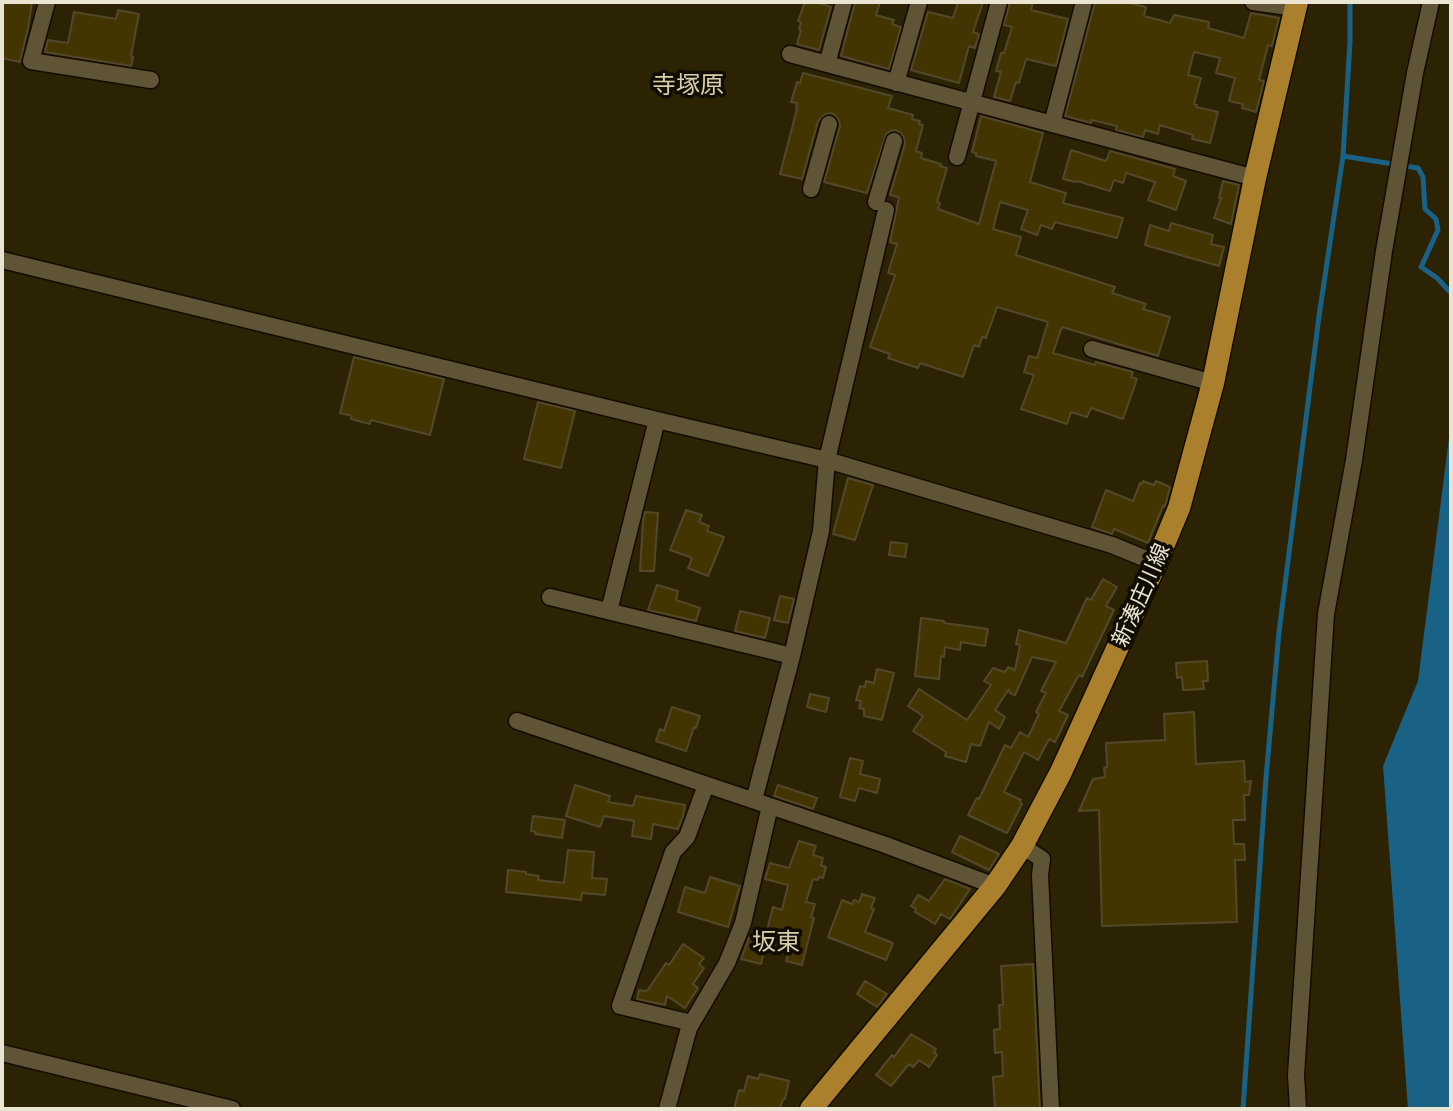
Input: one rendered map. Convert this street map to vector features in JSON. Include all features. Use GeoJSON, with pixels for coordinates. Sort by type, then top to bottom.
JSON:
{"type":"FeatureCollection","features":[{"type":"Feature","properties":{"kind":"main road","name":"新湊庄川線"},"geometry":{"type":"LineString","coordinates":[[811,1109],[995,886],[1022,846],[1061,772],[1156,563],[1179,508],[1213,383],[1255,178],[1296,5]]}},
{"type":"Feature","properties":{"kind":"street"},"geometry":{"type":"LineString","coordinates":[[47,2],[31,61],[151,80]]}},
{"type":"Feature","properties":{"kind":"street"},"geometry":{"type":"LineString","coordinates":[[827,64],[844,2]]}},
{"type":"Feature","properties":{"kind":"street"},"geometry":{"type":"LineString","coordinates":[[896,83],[919,2]]}},
{"type":"Feature","properties":{"kind":"street"},"geometry":{"type":"LineString","coordinates":[[957,157],[999,2]]}},
{"type":"Feature","properties":{"kind":"street"},"geometry":{"type":"LineString","coordinates":[[1052,124],[1084,2]]}},
{"type":"Feature","properties":{"kind":"street"},"geometry":{"type":"LineString","coordinates":[[1253,2],[1296,5]]}},
{"type":"Feature","properties":{"kind":"street"},"geometry":{"type":"LineString","coordinates":[[1298,1109],[1296,1075],[1326,614],[1354,460],[1384,251],[1415,73],[1431,2]]}},
{"type":"Feature","properties":{"kind":"street"},"geometry":{"type":"LineString","coordinates":[[790,54],[1255,178]]}},
{"type":"Feature","properties":{"kind":"street"},"geometry":{"type":"LineString","coordinates":[[811,189],[829,124]]}},
{"type":"Feature","properties":{"kind":"street"},"geometry":{"type":"LineString","coordinates":[[667,1109],[689,1028],[727,963],[743,923],[762,803],[821,531],[827,460],[894,141]]}},
{"type":"Feature","properties":{"kind":"street"},"geometry":{"type":"LineString","coordinates":[[2,260],[827,460],[1097,540],[1156,563]]}},
{"type":"Feature","properties":{"kind":"street"},"geometry":{"type":"LineString","coordinates":[[1092,349],[1213,383]]}},
{"type":"Feature","properties":{"kind":"street"},"geometry":{"type":"LineString","coordinates":[[609,611],[657,420]]}},
{"type":"Feature","properties":{"kind":"street"},"geometry":{"type":"LineString","coordinates":[[550,597],[792,656]]}},
{"type":"Feature","properties":{"kind":"street"},"geometry":{"type":"LineString","coordinates":[[517,721],[883,844],[995,886]]}},
{"type":"Feature","properties":{"kind":"street"},"geometry":{"type":"LineString","coordinates":[[692,1023],[620,1006],[673,852],[687,837],[706,785]]}},
{"type":"Feature","properties":{"kind":"street"},"geometry":{"type":"LineString","coordinates":[[1022,846],[1042,859],[1040,875],[1051,1109]]}},
{"type":"Feature","properties":{"kind":"street"},"geometry":{"type":"LineString","coordinates":[[2,1053],[232,1109]]}},
{"type":"Feature","properties":{"kind":"water"},"geometry":{"type":"Polygon","coordinates":[[[1451,422],[1451,1109],[1408,1109],[1383,766],[1418,681],[1451,422]]]}},
{"type":"Feature","properties":{"kind":"building"},"geometry":{"type":"Polygon","coordinates":[[[2,2],[32,2],[20,62],[2,58],[2,2]]]}},
{"type":"Feature","properties":{"kind":"building"},"geometry":{"type":"Polygon","coordinates":[[[805,2],[831,7],[819,50],[797,44],[801,30],[801,22],[798,21],[805,2]]]}},
{"type":"Feature","properties":{"kind":"building"},"geometry":{"type":"Polygon","coordinates":[[[855,2],[880,2],[876,15],[894,20],[892,24],[901,27],[889,69],[841,56],[855,2]]]}},
{"type":"Feature","properties":{"kind":"building"},"geometry":{"type":"Polygon","coordinates":[[[958,2],[983,2],[973,32],[979,34],[975,48],[969,46],[959,83],[911,70],[928,12],[953,18],[958,2]]]}},
{"type":"Feature","properties":{"kind":"building"},"geometry":{"type":"Polygon","coordinates":[[[1010,2],[1033,2],[1031,10],[1068,19],[1056,66],[1026,59],[1010,101],[994,97],[1001,72],[996,71],[1012,27],[1004,25],[1010,2]]]}},
{"type":"Feature","properties":{"kind":"building"},"geometry":{"type":"Polygon","coordinates":[[[1095,2],[1124,2],[1146,7],[1144,16],[1170,23],[1174,15],[1209,22],[1208,28],[1244,38],[1251,13],[1279,18],[1259,80],[1264,81],[1256,112],[1242,108],[1243,104],[1229,101],[1235,78],[1216,73],[1220,58],[1194,52],[1188,75],[1201,78],[1194,104],[1218,112],[1210,143],[1160,125],[1158,134],[1145,130],[1143,137],[1116,130],[1117,126],[1065,116],[1095,2]]]}},
{"type":"Feature","properties":{"kind":"building"},"geometry":{"type":"Polygon","coordinates":[[[118,10],[139,14],[131,66],[45,52],[48,40],[68,43],[74,12],[116,19],[118,10]]]}},
{"type":"Feature","properties":{"kind":"building"},"geometry":{"type":"Polygon","coordinates":[[[803,73],[892,96],[888,108],[913,115],[912,119],[920,121],[919,124],[923,125],[916,151],[922,153],[921,158],[947,168],[937,202],[940,203],[938,209],[979,224],[996,161],[972,152],[981,116],[1043,133],[1030,182],[1066,193],[1063,203],[1123,218],[1117,238],[1055,222],[1052,229],[1041,225],[1037,235],[1021,229],[1028,210],[1000,202],[993,229],[1021,237],[1016,255],[1115,287],[1112,293],[1146,304],[1143,309],[1170,317],[1158,356],[1062,327],[1053,353],[1133,372],[1131,377],[1137,379],[1123,419],[1091,408],[1087,417],[1071,412],[1067,424],[1021,409],[1034,375],[1024,372],[1029,356],[1037,358],[1048,322],[997,307],[986,338],[982,337],[979,347],[974,345],[963,377],[920,363],[918,368],[888,358],[890,354],[870,347],[895,275],[888,273],[897,244],[890,242],[899,197],[890,195],[905,144],[904,138],[896,130],[886,134],[867,193],[824,182],[840,126],[836,116],[826,114],[818,121],[802,179],[780,174],[797,109],[797,103],[791,102],[803,73]]]}},
{"type":"Feature","properties":{"kind":"building"},"geometry":{"type":"Polygon","coordinates":[[[1071,150],[1106,161],[1110,151],[1175,169],[1173,176],[1186,181],[1176,210],[1148,200],[1155,182],[1126,173],[1123,183],[1114,180],[1110,191],[1063,179],[1071,150]]]}},
{"type":"Feature","properties":{"kind":"building"},"geometry":{"type":"Polygon","coordinates":[[[1223,181],[1239,185],[1231,224],[1214,218],[1223,181]]]}},
{"type":"Feature","properties":{"kind":"building"},"geometry":{"type":"Polygon","coordinates":[[[1171,223],[1213,235],[1211,244],[1224,247],[1219,266],[1145,245],[1150,225],[1169,231],[1171,223]]]}},
{"type":"Feature","properties":{"kind":"building"},"geometry":{"type":"Polygon","coordinates":[[[354,357],[444,379],[430,435],[371,420],[370,424],[340,413],[354,357]]]}},
{"type":"Feature","properties":{"kind":"building"},"geometry":{"type":"Polygon","coordinates":[[[538,402],[575,411],[561,468],[524,459],[538,402]]]}},
{"type":"Feature","properties":{"kind":"building"},"geometry":{"type":"Polygon","coordinates":[[[848,478],[873,485],[855,540],[833,534],[848,478]]]}},
{"type":"Feature","properties":{"kind":"building"},"geometry":{"type":"Polygon","coordinates":[[[1143,481],[1154,485],[1156,481],[1170,487],[1148,543],[1114,529],[1112,534],[1092,527],[1106,490],[1133,501],[1143,481]]]}},
{"type":"Feature","properties":{"kind":"building"},"geometry":{"type":"Polygon","coordinates":[[[686,510],[702,515],[699,522],[709,526],[707,531],[724,537],[708,576],[688,568],[690,557],[670,550],[686,510]]]}},
{"type":"Feature","properties":{"kind":"building"},"geometry":{"type":"Polygon","coordinates":[[[645,512],[658,513],[654,571],[640,571],[645,512]]]}},
{"type":"Feature","properties":{"kind":"building"},"geometry":{"type":"Polygon","coordinates":[[[891,542],[907,544],[905,557],[889,555],[891,542]]]}},
{"type":"Feature","properties":{"kind":"building"},"geometry":{"type":"Polygon","coordinates":[[[1103,579],[1117,587],[1106,606],[1114,610],[1082,677],[1079,675],[1059,711],[1068,715],[1055,742],[1049,739],[1038,760],[1024,752],[1004,792],[1021,800],[1022,804],[1007,833],[968,815],[1005,745],[1011,748],[1020,732],[1028,737],[1046,693],[1041,691],[1056,662],[1032,657],[1015,695],[1009,689],[995,710],[1005,717],[999,729],[989,722],[980,746],[971,744],[966,762],[945,756],[946,752],[913,731],[923,716],[908,706],[919,689],[967,720],[991,685],[984,681],[993,668],[1005,672],[1008,667],[1015,670],[1020,645],[1016,644],[1019,630],[1066,643],[1087,598],[1091,600],[1103,579]]]}},
{"type":"Feature","properties":{"kind":"building"},"geometry":{"type":"Polygon","coordinates":[[[657,585],[678,591],[676,600],[700,608],[696,621],[648,610],[657,585]]]}},
{"type":"Feature","properties":{"kind":"building"},"geometry":{"type":"Polygon","coordinates":[[[780,596],[794,599],[788,623],[774,620],[780,596]]]}},
{"type":"Feature","properties":{"kind":"building"},"geometry":{"type":"Polygon","coordinates":[[[740,611],[770,618],[765,638],[735,631],[740,611]]]}},
{"type":"Feature","properties":{"kind":"building"},"geometry":{"type":"Polygon","coordinates":[[[921,618],[988,629],[985,646],[961,642],[960,650],[945,647],[939,679],[915,676],[921,618]]]}},
{"type":"Feature","properties":{"kind":"building"},"geometry":{"type":"Polygon","coordinates":[[[1207,661],[1208,681],[1203,681],[1204,689],[1183,690],[1182,677],[1177,678],[1176,663],[1207,661]]]}},
{"type":"Feature","properties":{"kind":"building"},"geometry":{"type":"Polygon","coordinates":[[[877,669],[894,673],[882,720],[864,716],[864,709],[859,708],[861,701],[856,700],[860,686],[865,687],[866,681],[874,683],[877,669]]]}},
{"type":"Feature","properties":{"kind":"building"},"geometry":{"type":"Polygon","coordinates":[[[810,694],[829,698],[826,712],[807,707],[810,694]]]}},
{"type":"Feature","properties":{"kind":"building"},"geometry":{"type":"Polygon","coordinates":[[[672,707],[700,716],[686,751],[656,741],[660,729],[664,731],[672,707]]]}},
{"type":"Feature","properties":{"kind":"building"},"geometry":{"type":"Polygon","coordinates":[[[1194,712],[1196,764],[1244,761],[1245,782],[1251,781],[1249,795],[1244,795],[1245,820],[1233,820],[1234,844],[1244,844],[1245,860],[1235,860],[1237,922],[1102,926],[1099,810],[1079,811],[1093,779],[1105,777],[1106,743],[1165,740],[1164,714],[1194,712]]]}},
{"type":"Feature","properties":{"kind":"building"},"geometry":{"type":"Polygon","coordinates":[[[850,758],[863,761],[860,774],[880,779],[877,793],[859,788],[855,801],[840,797],[850,758]]]}},
{"type":"Feature","properties":{"kind":"building"},"geometry":{"type":"Polygon","coordinates":[[[575,785],[610,796],[608,802],[633,806],[636,796],[685,805],[683,816],[678,829],[653,824],[651,839],[632,836],[634,821],[604,816],[600,827],[566,816],[575,785]]]}},
{"type":"Feature","properties":{"kind":"building"},"geometry":{"type":"Polygon","coordinates":[[[778,785],[817,798],[813,809],[774,796],[778,785]]]}},
{"type":"Feature","properties":{"kind":"building"},"geometry":{"type":"Polygon","coordinates":[[[533,816],[565,820],[562,838],[531,831],[533,816]]]}},
{"type":"Feature","properties":{"kind":"building"},"geometry":{"type":"Polygon","coordinates":[[[960,836],[999,854],[989,870],[952,852],[960,836]]]}},
{"type":"Feature","properties":{"kind":"building"},"geometry":{"type":"Polygon","coordinates":[[[799,841],[816,846],[813,855],[823,858],[821,865],[826,867],[823,878],[813,879],[806,902],[815,904],[802,965],[786,961],[789,951],[766,943],[761,964],[741,959],[749,938],[764,942],[773,907],[782,910],[788,885],[765,879],[770,863],[789,868],[799,841]]]}},
{"type":"Feature","properties":{"kind":"building"},"geometry":{"type":"Polygon","coordinates":[[[568,850],[594,852],[592,878],[607,879],[605,895],[582,893],[581,900],[506,892],[508,870],[539,876],[538,880],[564,883],[568,850]]]}},
{"type":"Feature","properties":{"kind":"building"},"geometry":{"type":"Polygon","coordinates":[[[710,877],[740,886],[728,927],[678,912],[685,887],[705,893],[710,877]]]}},
{"type":"Feature","properties":{"kind":"building"},"geometry":{"type":"Polygon","coordinates":[[[945,879],[970,889],[950,919],[941,914],[935,924],[911,906],[918,895],[929,901],[945,879]]]}},
{"type":"Feature","properties":{"kind":"building"},"geometry":{"type":"Polygon","coordinates":[[[862,894],[875,898],[865,932],[893,943],[886,960],[828,937],[842,900],[852,904],[854,900],[859,902],[862,894]]]}},
{"type":"Feature","properties":{"kind":"building"},"geometry":{"type":"Polygon","coordinates":[[[683,944],[704,958],[699,964],[704,968],[693,984],[698,988],[685,1008],[667,996],[665,1005],[637,999],[639,990],[647,991],[683,944]]]}},
{"type":"Feature","properties":{"kind":"building"},"geometry":{"type":"Polygon","coordinates":[[[1033,964],[1040,1109],[995,1109],[993,1077],[1003,1076],[1002,1052],[995,1053],[994,1030],[1000,1029],[999,1005],[1003,1005],[1001,966],[1033,964]]]}},
{"type":"Feature","properties":{"kind":"building"},"geometry":{"type":"Polygon","coordinates":[[[865,981],[887,994],[877,1007],[857,994],[865,981]]]}},
{"type":"Feature","properties":{"kind":"building"},"geometry":{"type":"Polygon","coordinates":[[[911,1034],[936,1049],[934,1052],[937,1055],[929,1067],[919,1060],[913,1067],[909,1064],[891,1086],[876,1075],[911,1034]]]}},
{"type":"Feature","properties":{"kind":"building"},"geometry":{"type":"Polygon","coordinates":[[[760,1074],[789,1081],[780,1109],[734,1109],[739,1090],[744,1091],[748,1076],[758,1079],[760,1074]]]}},
{"type":"Feature","properties":{"kind":"waterway"},"geometry":{"type":"LineString","coordinates":[[1243,1109],[1279,632],[1319,316],[1343,156],[1350,2]]}},
{"type":"Feature","properties":{"kind":"waterway"},"geometry":{"type":"LineString","coordinates":[[1343,156],[1418,168],[1423,177],[1425,209],[1436,219],[1438,230],[1421,267],[1451,293]]}},
{"type":"Feature","properties":{"kind":"district","name":"寺塚原"},"geometry":{"type":"Point","coordinates":[688,85]}},
{"type":"Feature","properties":{"kind":"district","name":"坂東"},"geometry":{"type":"Point","coordinates":[776,942]}}]}
